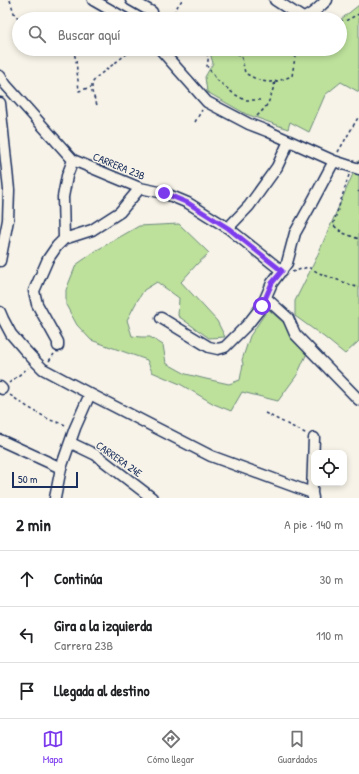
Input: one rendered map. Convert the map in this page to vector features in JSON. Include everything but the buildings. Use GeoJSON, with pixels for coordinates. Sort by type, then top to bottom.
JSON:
{"type":"FeatureCollection","features":[{"type":"Feature","properties":{"kind":"street"},"geometry":{"type":"LineString","coordinates":[[93,0],[114,12]]}},
{"type":"Feature","properties":{"kind":"street"},"geometry":{"type":"LineString","coordinates":[[131,0],[152,12]]}},
{"type":"Feature","properties":{"kind":"street"},"geometry":{"type":"LineString","coordinates":[[275,0],[294,12]]}},
{"type":"Feature","properties":{"kind":"street"},"geometry":{"type":"LineString","coordinates":[[314,12],[327,0]]}},
{"type":"Feature","properties":{"kind":"street"},"geometry":{"type":"LineString","coordinates":[[166,56],[207,102],[248,124],[334,161],[356,168]]}},
{"type":"Feature","properties":{"kind":"street","name":"CARRERA 23B"},"geometry":{"type":"LineString","coordinates":[[0,76],[6,85],[73,160],[140,188],[164,193],[188,203],[228,228],[282,271]]}},
{"type":"Feature","properties":{"kind":"street"},"geometry":{"type":"LineString","coordinates":[[0,103],[4,192],[8,220],[0,261]]}},
{"type":"Feature","properties":{"kind":"street"},"geometry":{"type":"LineString","coordinates":[[228,228],[249,206],[277,167],[289,141]]}},
{"type":"Feature","properties":{"kind":"street"},"geometry":{"type":"LineString","coordinates":[[64,239],[63,197],[67,176],[73,160]]}},
{"type":"Feature","properties":{"kind":"street"},"geometry":{"type":"LineString","coordinates":[[161,318],[209,347],[218,349],[225,347],[239,334],[257,313],[266,298],[272,283],[288,263],[295,233],[334,161]]}},
{"type":"Feature","properties":{"kind":"street"},"geometry":{"type":"LineString","coordinates":[[58,346],[58,342],[37,304],[34,290],[48,259],[64,239],[92,230],[120,212],[140,188]]}},
{"type":"Feature","properties":{"kind":"street"},"geometry":{"type":"LineString","coordinates":[[266,298],[288,318],[294,334],[359,400]]}},
{"type":"Feature","properties":{"kind":"street"},"geometry":{"type":"LineString","coordinates":[[0,312],[11,334],[22,348],[40,366],[90,394],[211,456],[313,495],[314,438]]}},
{"type":"Feature","properties":{"kind":"street"},"geometry":{"type":"LineString","coordinates":[[55,498],[61,468],[75,428],[90,394]]}},
{"type":"Feature","properties":{"kind":"street"},"geometry":{"type":"LineString","coordinates":[[0,440],[61,468]]}},
{"type":"Feature","properties":{"kind":"street","name":"CARRERA 24E"},"geometry":{"type":"LineString","coordinates":[[71,443],[96,455],[152,498]]}},
{"type":"Feature","properties":{"kind":"path"},"geometry":{"type":"LineString","coordinates":[[10,0],[14,12]]}},
{"type":"Feature","properties":{"kind":"path"},"geometry":{"type":"LineString","coordinates":[[175,12],[182,0]]}},
{"type":"Feature","properties":{"kind":"path"},"geometry":{"type":"LineString","coordinates":[[347,20],[359,14]]}},
{"type":"Feature","properties":{"kind":"path"},"geometry":{"type":"LineString","coordinates":[[75,56],[79,91],[91,87]]}},
{"type":"Feature","properties":{"kind":"path"},"geometry":{"type":"LineString","coordinates":[[97,106],[92,92],[92,83],[98,76],[124,56]]}},
{"type":"Feature","properties":{"kind":"path"},"geometry":{"type":"LineString","coordinates":[[208,56],[207,66],[216,80],[234,94],[245,100],[260,100]]}},
{"type":"Feature","properties":{"kind":"path"},"geometry":{"type":"LineString","coordinates":[[240,56],[242,58],[245,73],[257,80],[267,82],[275,82],[292,76],[295,56]]}},
{"type":"Feature","properties":{"kind":"path"},"geometry":{"type":"LineString","coordinates":[[248,124],[265,109],[270,101],[275,82]]}},
{"type":"Feature","properties":{"kind":"path"},"geometry":{"type":"LineString","coordinates":[[195,122],[207,102]]}},
{"type":"Feature","properties":{"kind":"path"},"geometry":{"type":"LineString","coordinates":[[334,161],[359,116]]}},
{"type":"Feature","properties":{"kind":"path"},"geometry":{"type":"LineString","coordinates":[[356,168],[333,225],[343,233],[359,239]]}},
{"type":"Feature","properties":{"kind":"path"},"geometry":{"type":"LineString","coordinates":[[282,271],[293,272],[308,267],[319,273],[359,288]]}},
{"type":"Feature","properties":{"kind":"path"},"geometry":{"type":"LineString","coordinates":[[58,346],[57,349],[40,366],[1,388],[26,406],[50,420],[75,428]]}},
{"type":"Feature","properties":{"kind":"path"},"geometry":{"type":"LineString","coordinates":[[265,414],[314,438]]}},
{"type":"Feature","properties":{"kind":"green space"},"geometry":{"type":"Polygon","coordinates":[[[359,5],[359,92],[341,82],[325,95],[309,132],[290,122],[288,129],[246,114],[207,92],[205,77],[213,63],[211,56],[347,56],[347,14],[359,5]]]}},
{"type":"Feature","properties":{"kind":"green space"},"geometry":{"type":"Polygon","coordinates":[[[359,160],[359,341],[345,354],[295,316],[295,301],[315,261],[359,160]]]}},
{"type":"Feature","properties":{"kind":"green space"},"geometry":{"type":"Polygon","coordinates":[[[179,224],[209,253],[181,282],[217,321],[225,337],[209,338],[178,316],[179,298],[157,282],[144,290],[127,320],[132,336],[150,337],[163,345],[166,363],[186,374],[229,384],[240,380],[243,364],[242,360],[250,336],[268,309],[285,324],[307,353],[297,375],[278,401],[242,392],[231,411],[214,404],[180,384],[152,372],[147,360],[91,340],[77,325],[66,305],[66,290],[76,265],[97,250],[139,226],[179,224]]]}},
{"type":"Feature","properties":{"kind":"route"},"geometry":{"type":"LineString","coordinates":[[164,193],[188,203],[228,228],[282,271],[272,283],[262,306]]}}]}
